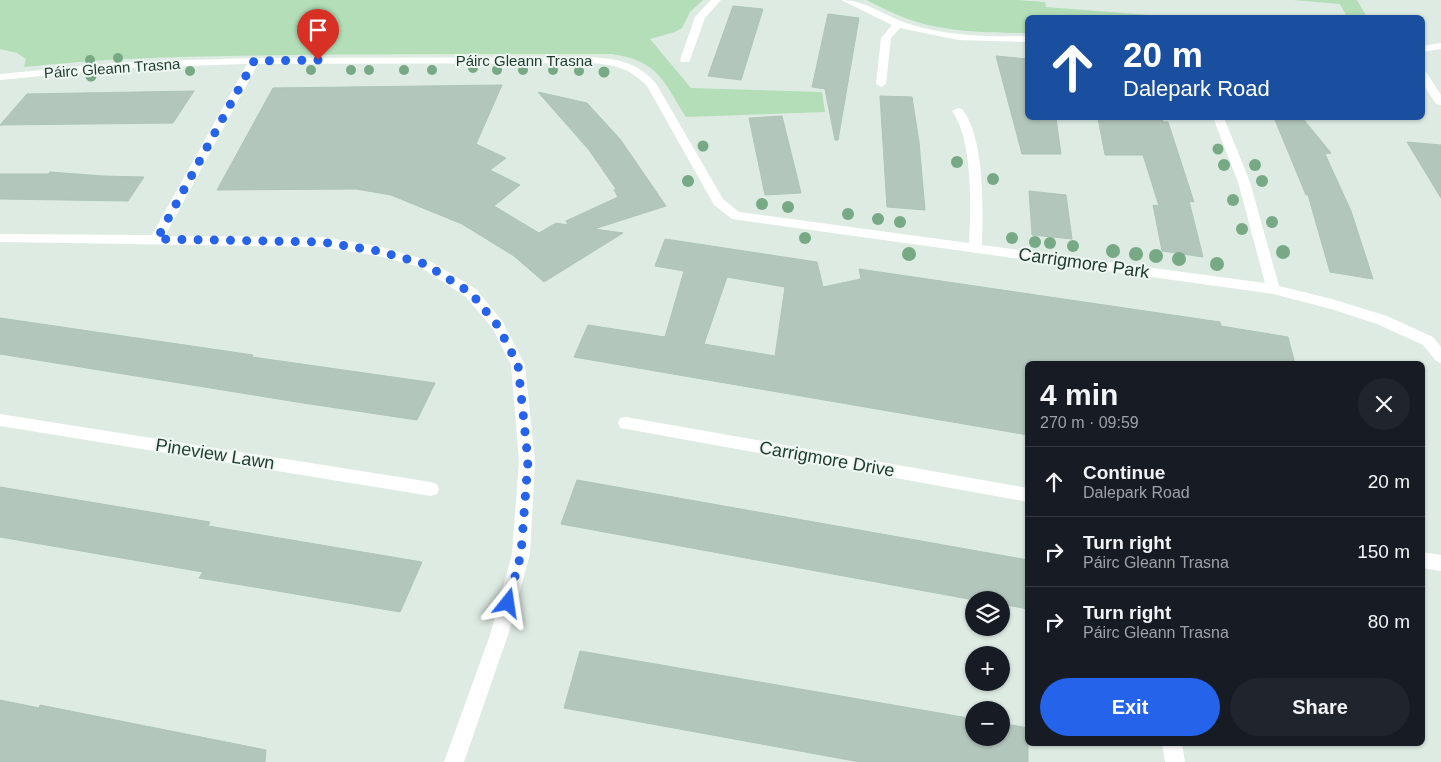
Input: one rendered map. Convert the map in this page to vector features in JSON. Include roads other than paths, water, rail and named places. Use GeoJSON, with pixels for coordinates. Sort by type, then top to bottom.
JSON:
{"type":"FeatureCollection","features":[{"type":"Feature","properties":{"kind":"street"},"geometry":{"type":"LineString","coordinates":[[685,60],[700,17],[716,0]]}},
{"type":"Feature","properties":{"kind":"street"},"geometry":{"type":"LineString","coordinates":[[846,0],[920,30],[987,39],[1025,39]]}},
{"type":"Feature","properties":{"kind":"street"},"geometry":{"type":"LineString","coordinates":[[881,84],[886,38],[899,23]]}},
{"type":"Feature","properties":{"kind":"street"},"geometry":{"type":"LineString","coordinates":[[1425,48],[1441,46]]}},
{"type":"Feature","properties":{"kind":"street","name":"Páirc Gleann Trasna"},"geometry":{"type":"LineString","coordinates":[[0,78],[125,65],[254,61],[597,60],[629,65],[643,74],[652,85],[718,202]]}},
{"type":"Feature","properties":{"kind":"street"},"geometry":{"type":"LineString","coordinates":[[157,239],[254,61]]}},
{"type":"Feature","properties":{"kind":"street"},"geometry":{"type":"LineString","coordinates":[[1425,79],[1440,102]]}},
{"type":"Feature","properties":{"kind":"street"},"geometry":{"type":"LineString","coordinates":[[958,111],[963,118],[966,129],[976,179],[975,248]]}},
{"type":"Feature","properties":{"kind":"street"},"geometry":{"type":"LineString","coordinates":[[1220,120],[1236,155],[1248,190],[1273,289]]}},
{"type":"Feature","properties":{"kind":"street","name":"Carrigmore Park"},"geometry":{"type":"LineString","coordinates":[[718,202],[736,216],[1273,289],[1332,304],[1382,320],[1428,342],[1441,357]]}},
{"type":"Feature","properties":{"kind":"street"},"geometry":{"type":"LineString","coordinates":[[0,238],[322,242],[378,251],[425,264],[471,293],[498,326],[518,365],[528,461],[521,554],[499,635],[454,762]]}},
{"type":"Feature","properties":{"kind":"street","name":"Pineview Lawn"},"geometry":{"type":"LineString","coordinates":[[0,420],[431,489]]}},
{"type":"Feature","properties":{"kind":"street","name":"Carrigmore Drive"},"geometry":{"type":"LineString","coordinates":[[626,423],[1025,494]]}},
{"type":"Feature","properties":{"kind":"street"},"geometry":{"type":"LineString","coordinates":[[1425,560],[1441,563]]}},
{"type":"Feature","properties":{"kind":"street"},"geometry":{"type":"LineString","coordinates":[[1172,746],[1175,762]]}}]}
